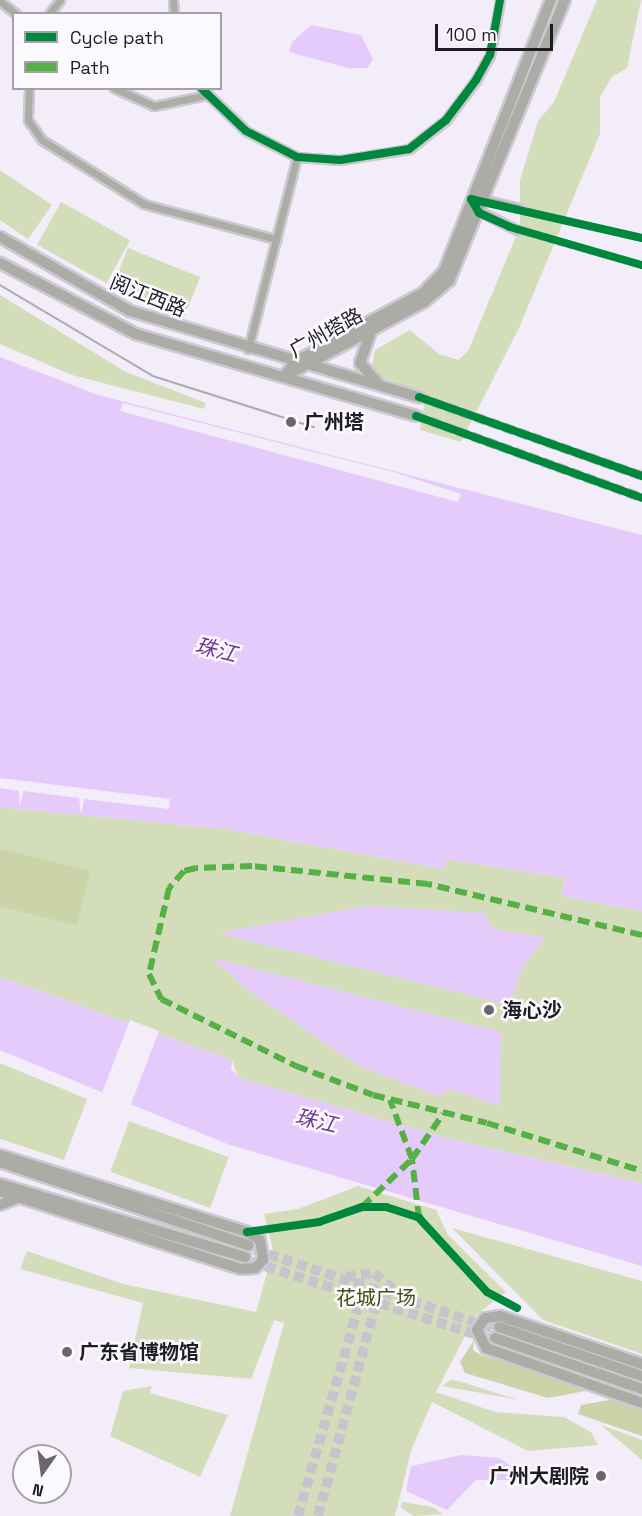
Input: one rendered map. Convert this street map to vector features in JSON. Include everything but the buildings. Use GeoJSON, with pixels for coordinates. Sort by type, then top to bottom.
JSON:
{"type":"FeatureCollection","features":[{"type":"Feature","properties":{"kind":"main road","name":"广州塔路"},"geometry":{"type":"LineString","coordinates":[[283,377],[295,362],[431,286],[444,272],[471,199],[552,0]]}},
{"type":"Feature","properties":{"kind":"main road","name":"广州塔路"},"geometry":{"type":"LineString","coordinates":[[283,377],[424,302],[449,281],[565,0]]}},
{"type":"Feature","properties":{"kind":"main road","name":"阅江西路"},"geometry":{"type":"LineString","coordinates":[[0,237],[130,311],[248,349],[419,397]]}},
{"type":"Feature","properties":{"kind":"main road","name":"阅江西路"},"geometry":{"type":"LineString","coordinates":[[0,263],[136,334],[416,416]]}},
{"type":"Feature","properties":{"kind":"main road"},"geometry":{"type":"LineString","coordinates":[[373,328],[363,342],[360,363],[385,387]]}},
{"type":"Feature","properties":{"kind":"main road"},"geometry":{"type":"LineString","coordinates":[[0,1155],[247,1232],[260,1240],[263,1260],[255,1268],[241,1269],[0,1191]]}},
{"type":"Feature","properties":{"kind":"main road"},"geometry":{"type":"LineString","coordinates":[[0,1162],[248,1245]]}},
{"type":"Feature","properties":{"kind":"main road"},"geometry":{"type":"LineString","coordinates":[[0,1184],[35,1191],[245,1257]]}},
{"type":"Feature","properties":{"kind":"main road"},"geometry":{"type":"LineString","coordinates":[[0,1205],[35,1191]]}},
{"type":"Feature","properties":{"kind":"main road"},"geometry":{"type":"LineString","coordinates":[[642,1364],[500,1316],[485,1318],[477,1330],[486,1348],[642,1403]]}},
{"type":"Feature","properties":{"kind":"main road"},"geometry":{"type":"LineString","coordinates":[[642,1376],[497,1333],[642,1389]]}},
{"type":"Feature","properties":{"kind":"street"},"geometry":{"type":"LineString","coordinates":[[51,12],[60,0]]}},
{"type":"Feature","properties":{"kind":"street"},"geometry":{"type":"LineString","coordinates":[[118,90],[154,106],[203,92],[246,132],[297,157],[370,157],[409,149],[427,136],[476,80],[490,55],[500,0]]}},
{"type":"Feature","properties":{"kind":"street"},"geometry":{"type":"LineString","coordinates":[[0,1],[14,12]]}},
{"type":"Feature","properties":{"kind":"street"},"geometry":{"type":"LineString","coordinates":[[29,90],[28,120],[42,140],[144,204],[276,239]]}},
{"type":"Feature","properties":{"kind":"street"},"geometry":{"type":"LineString","coordinates":[[248,349],[297,157]]}},
{"type":"Feature","properties":{"kind":"street"},"geometry":{"type":"LineString","coordinates":[[517,230],[479,213],[471,199],[484,199],[519,208]]}},
{"type":"Feature","properties":{"kind":"green space"},"geometry":{"type":"Polygon","coordinates":[[[597,0],[641,0],[627,68],[612,77],[600,97],[600,134],[519,328],[461,442],[420,430],[426,393],[379,377],[372,366],[375,350],[410,330],[439,354],[459,360],[469,349],[520,227],[520,180],[538,121],[554,102],[597,0]]]}},
{"type":"Feature","properties":{"kind":"green space"},"geometry":{"type":"Polygon","coordinates":[[[0,170],[52,205],[28,239],[0,220],[0,170]]]}},
{"type":"Feature","properties":{"kind":"green space"},"geometry":{"type":"Polygon","coordinates":[[[61,202],[130,240],[106,283],[37,245],[61,202]]]}},
{"type":"Feature","properties":{"kind":"green space"},"geometry":{"type":"Polygon","coordinates":[[[128,248],[200,277],[185,316],[112,287],[128,248]]]}},
{"type":"Feature","properties":{"kind":"green space"},"geometry":{"type":"Polygon","coordinates":[[[0,295],[126,372],[206,403],[204,409],[72,375],[0,344],[0,295]]]}},
{"type":"Feature","properties":{"kind":"green space"},"geometry":{"type":"Polygon","coordinates":[[[0,807],[225,829],[444,869],[447,859],[565,878],[562,896],[642,911],[642,1183],[453,1140],[238,1078],[232,1060],[0,977],[0,807]]]}},
{"type":"Feature","properties":{"kind":"green space"},"geometry":{"type":"Polygon","coordinates":[[[1,849],[90,871],[77,926],[0,906],[1,849]]]}},
{"type":"Feature","properties":{"kind":"green space"},"geometry":{"type":"Polygon","coordinates":[[[0,1063],[87,1099],[64,1160],[0,1139],[0,1063]]]}},
{"type":"Feature","properties":{"kind":"green space"},"geometry":{"type":"Polygon","coordinates":[[[129,1121],[229,1157],[210,1208],[111,1172],[129,1121]]]}},
{"type":"Feature","properties":{"kind":"green space","name":"花城广场"},"geometry":{"type":"Polygon","coordinates":[[[358,1186],[436,1210],[448,1235],[506,1292],[476,1315],[436,1392],[495,1412],[564,1417],[591,1432],[598,1445],[528,1451],[432,1402],[412,1448],[395,1516],[230,1516],[284,1323],[274,1320],[251,1379],[129,1368],[143,1303],[20,1269],[27,1251],[123,1284],[256,1312],[273,1251],[264,1214],[298,1209],[358,1186]]]}},
{"type":"Feature","properties":{"kind":"green space"},"geometry":{"type":"Polygon","coordinates":[[[452,1228],[642,1281],[642,1354],[543,1320],[452,1228]]]}},
{"type":"Feature","properties":{"kind":"green space"},"geometry":{"type":"Polygon","coordinates":[[[474,1340],[473,1350],[481,1355],[596,1389],[548,1398],[465,1373],[460,1362],[474,1340]]]}},
{"type":"Feature","properties":{"kind":"green space"},"geometry":{"type":"Polygon","coordinates":[[[451,1380],[459,1381],[519,1400],[442,1386],[451,1380]]]}},
{"type":"Feature","properties":{"kind":"green space"},"geometry":{"type":"Polygon","coordinates":[[[152,1386],[150,1393],[228,1415],[200,1477],[110,1436],[123,1391],[152,1386]]]}},
{"type":"Feature","properties":{"kind":"green space"},"geometry":{"type":"Polygon","coordinates":[[[615,1399],[642,1407],[642,1436],[578,1414],[581,1405],[615,1399]]]}},
{"type":"Feature","properties":{"kind":"green space"},"geometry":{"type":"Polygon","coordinates":[[[601,1425],[642,1440],[642,1460],[611,1434],[601,1425]]]}},
{"type":"Feature","properties":{"kind":"green space"},"geometry":{"type":"Polygon","coordinates":[[[402,1502],[432,1507],[443,1514],[414,1516],[401,1508],[402,1502]]]}},
{"type":"Feature","properties":{"kind":"water"},"geometry":{"type":"Polygon","coordinates":[[[311,25],[361,35],[373,59],[367,68],[348,68],[289,52],[292,42],[311,25]]]}},
{"type":"Feature","properties":{"kind":"water","name":"珠江"},"geometry":{"type":"Polygon","coordinates":[[[0,357],[98,395],[642,535],[642,911],[562,896],[565,878],[447,859],[444,869],[225,829],[0,807],[0,357]]]}},
{"type":"Feature","properties":{"kind":"water"},"geometry":{"type":"Polygon","coordinates":[[[367,906],[484,913],[492,929],[545,937],[524,965],[509,1005],[218,933],[367,906]]]}},
{"type":"Feature","properties":{"kind":"water"},"geometry":{"type":"Polygon","coordinates":[[[212,958],[501,1032],[500,1106],[449,1089],[440,1097],[357,1065],[248,990],[212,958]]]}},
{"type":"Feature","properties":{"kind":"water","name":"珠江"},"geometry":{"type":"Polygon","coordinates":[[[0,977],[232,1060],[231,1069],[239,1078],[453,1140],[642,1183],[642,1266],[227,1144],[0,1050],[0,977]]]}},
{"type":"Feature","properties":{"kind":"water"},"geometry":{"type":"Polygon","coordinates":[[[461,1455],[499,1458],[531,1480],[476,1480],[447,1510],[406,1491],[411,1466],[461,1455]]]}},
{"type":"Feature","properties":{"kind":"pier"},"geometry":{"type":"Polygon","coordinates":[[[123,403],[397,473],[461,494],[458,502],[120,411],[123,403]]]}},
{"type":"Feature","properties":{"kind":"pier"},"geometry":{"type":"Polygon","coordinates":[[[0,778],[170,799],[169,809],[84,799],[81,815],[79,798],[23,791],[20,807],[19,791],[0,788],[0,778]]]}},
{"type":"Feature","properties":{"kind":"pier"},"geometry":{"type":"Polygon","coordinates":[[[130,1020],[159,1031],[130,1108],[101,1097],[130,1020]]]}},
{"type":"Feature","properties":{"kind":"tunnel"},"geometry":{"type":"LineString","coordinates":[[518,208],[642,238]]}},
{"type":"Feature","properties":{"kind":"tunnel"},"geometry":{"type":"LineString","coordinates":[[517,230],[642,265]]}},
{"type":"Feature","properties":{"kind":"tunnel"},"geometry":{"type":"LineString","coordinates":[[419,397],[642,476]]}},
{"type":"Feature","properties":{"kind":"tunnel"},"geometry":{"type":"LineString","coordinates":[[416,416],[642,498]]}},
{"type":"Feature","properties":{"kind":"tunnel"},"geometry":{"type":"LineString","coordinates":[[240,1245],[508,1333]]}},
{"type":"Feature","properties":{"kind":"tunnel"},"geometry":{"type":"LineString","coordinates":[[237,1257],[502,1343]]}},
{"type":"Feature","properties":{"kind":"tunnel"},"geometry":{"type":"LineString","coordinates":[[346,1277],[374,1273],[399,1294]]}},
{"type":"Feature","properties":{"kind":"tunnel"},"geometry":{"type":"LineString","coordinates":[[298,1516],[359,1304]]}},
{"type":"Feature","properties":{"kind":"tunnel"},"geometry":{"type":"LineString","coordinates":[[318,1516],[375,1307]]}},
{"type":"Feature","properties":{"kind":"tram line"},"geometry":{"type":"LineString","coordinates":[[0,285],[153,376],[314,427]]}},
{"type":"Feature","properties":{"kind":"marked path"},"geometry":{"type":"LineString","coordinates":[[642,935],[428,884],[252,866],[196,868],[184,871],[169,888],[149,974],[161,999],[296,1066],[373,1095],[487,1123],[642,1171]]}},
{"type":"Feature","properties":{"kind":"marked path"},"geometry":{"type":"LineString","coordinates":[[362,1207],[412,1159],[390,1100]]}},
{"type":"Feature","properties":{"kind":"marked path"},"geometry":{"type":"LineString","coordinates":[[419,1218],[412,1159],[443,1114]]}},
{"type":"Feature","properties":{"kind":"cycle path"},"geometry":{"type":"LineString","coordinates":[[203,90],[246,131],[297,157],[340,160],[409,149],[446,120],[476,80],[490,55],[500,0]]}},
{"type":"Feature","properties":{"kind":"cycle path"},"geometry":{"type":"LineString","coordinates":[[642,238],[471,199],[479,213],[510,227],[642,265]]}},
{"type":"Feature","properties":{"kind":"cycle path"},"geometry":{"type":"LineString","coordinates":[[419,397],[642,476]]}},
{"type":"Feature","properties":{"kind":"cycle path"},"geometry":{"type":"LineString","coordinates":[[416,416],[642,498]]}},
{"type":"Feature","properties":{"kind":"cycle path"},"geometry":{"type":"LineString","coordinates":[[247,1232],[319,1222],[362,1207],[386,1207],[419,1218],[487,1292],[517,1308]]}},
{"type":"Feature","properties":{"kind":"place","name":"广州塔"},"geometry":{"type":"Point","coordinates":[291,422]}},
{"type":"Feature","properties":{"kind":"place","name":"海心沙"},"geometry":{"type":"Point","coordinates":[489,1010]}},
{"type":"Feature","properties":{"kind":"place","name":"广东省博物馆"},"geometry":{"type":"Point","coordinates":[67,1352]}},
{"type":"Feature","properties":{"kind":"place","name":"广州大剧院"},"geometry":{"type":"Point","coordinates":[601,1476]}}]}
